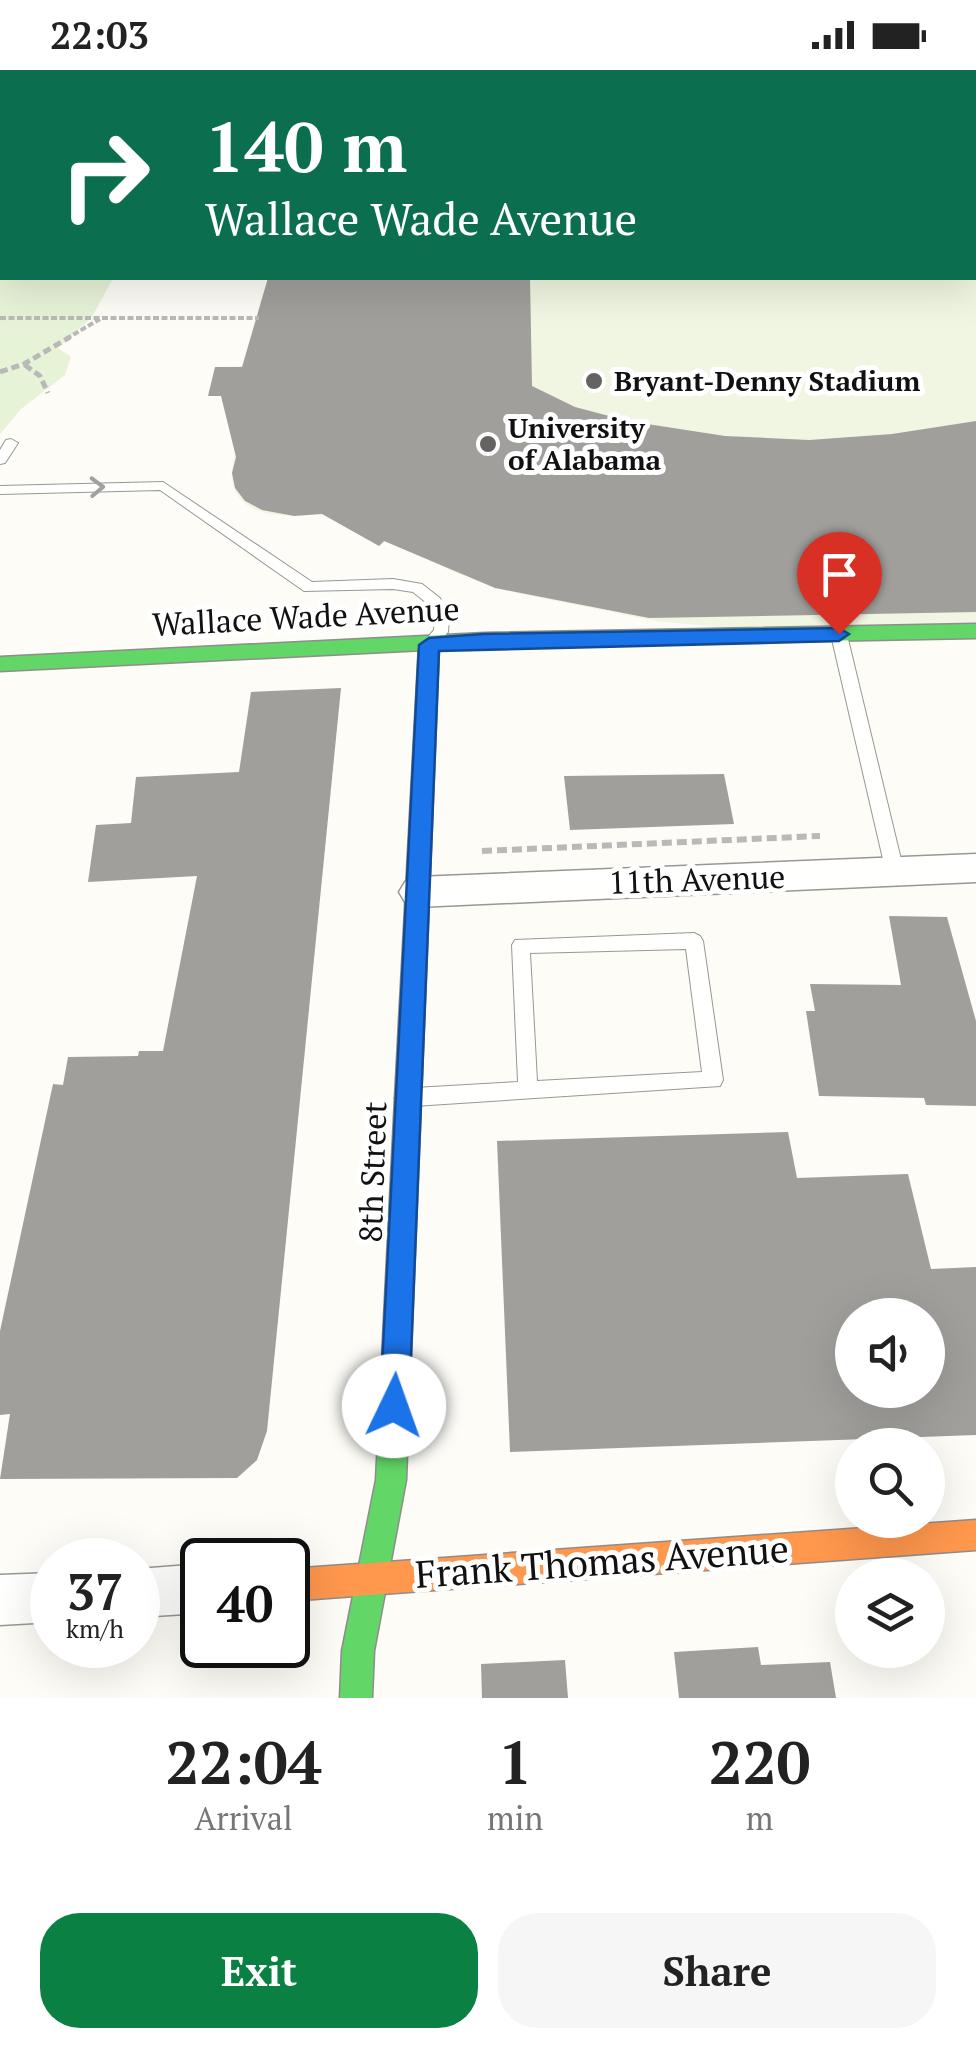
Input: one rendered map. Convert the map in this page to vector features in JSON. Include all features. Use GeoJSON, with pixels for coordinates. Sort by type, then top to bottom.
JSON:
{"type":"FeatureCollection","features":[{"type":"Feature","properties":{"kind":"street","name":"Wallace Wade Avenue"},"geometry":{"type":"LineString","coordinates":[[0,664],[483,640],[976,631]]}},
{"type":"Feature","properties":{"kind":"street","name":"8th Street"},"geometry":{"type":"LineString","coordinates":[[356,1698],[358,1651],[391,1480],[429,645]]}},
{"type":"Feature","properties":{"kind":"street","name":"11th Avenue"},"geometry":{"type":"LineString","coordinates":[[417,892],[976,868]]}},
{"type":"Feature","properties":{"kind":"street","name":"Frank Thomas Avenue"},"geometry":{"type":"LineString","coordinates":[[310,1583],[976,1535]]}},
{"type":"Feature","properties":{"kind":"street"},"geometry":{"type":"LineString","coordinates":[[0,1600],[30,1599]]}},
{"type":"Feature","properties":{"kind":"lane"},"geometry":{"type":"LineString","coordinates":[[0,460],[11,444]]}},
{"type":"Feature","properties":{"kind":"lane"},"geometry":{"type":"LineString","coordinates":[[0,490],[163,486],[308,587],[393,584],[417,588],[435,602],[442,619],[442,632],[429,645]]}},
{"type":"Feature","properties":{"kind":"lane"},"geometry":{"type":"LineString","coordinates":[[839,634],[895,872]]}},
{"type":"Feature","properties":{"kind":"lane"},"geometry":{"type":"LineString","coordinates":[[408,1098],[714,1080],[694,941],[521,946],[528,1090]]}},
{"type":"Feature","properties":{"kind":"path"},"geometry":{"type":"LineString","coordinates":[[0,318],[259,318]]}},
{"type":"Feature","properties":{"kind":"path"},"geometry":{"type":"LineString","coordinates":[[0,372],[24,364],[102,318]]}},
{"type":"Feature","properties":{"kind":"path"},"geometry":{"type":"LineString","coordinates":[[24,364],[40,376],[48,392]]}},
{"type":"Feature","properties":{"kind":"path"},"geometry":{"type":"LineString","coordinates":[[482,851],[820,836]]}},
{"type":"Feature","properties":{"kind":"green space"},"geometry":{"type":"Polygon","coordinates":[[[0,280],[112,280],[92,317],[58,348],[71,357],[65,375],[21,409],[0,434],[0,280]]]}},
{"type":"Feature","properties":{"kind":"green space","name":"Bryant-Denny Stadium"},"geometry":{"type":"Polygon","coordinates":[[[267,280],[976,280],[976,626],[728,628],[656,621],[517,593],[454,572],[387,540],[379,546],[341,507],[312,514],[261,512],[237,494],[232,479],[235,445],[231,435],[238,396],[208,396],[215,367],[249,366],[267,280]]]}},
{"type":"Feature","properties":{"kind":"building","name":"Bryant-Denny Stadium"},"geometry":{"type":"Polygon","coordinates":[[[267,280],[530,280],[532,386],[575,407],[628,421],[725,436],[809,440],[892,434],[976,421],[976,612],[649,618],[495,588],[384,541],[379,546],[322,514],[294,516],[262,510],[245,501],[235,488],[232,473],[236,457],[221,396],[208,396],[215,367],[242,367],[267,280]]]}},
{"type":"Feature","properties":{"kind":"building"},"geometry":{"type":"Polygon","coordinates":[[[341,688],[267,1431],[257,1460],[237,1478],[0,1479],[10,1414],[0,1415],[0,1331],[53,1084],[63,1085],[68,1057],[138,1056],[139,1051],[163,1051],[197,876],[88,882],[96,825],[131,823],[136,777],[239,772],[251,692],[341,688]]]}},
{"type":"Feature","properties":{"kind":"building"},"geometry":{"type":"Polygon","coordinates":[[[724,774],[734,824],[570,830],[564,776],[724,774]]]}},
{"type":"Feature","properties":{"kind":"building"},"geometry":{"type":"Polygon","coordinates":[[[889,916],[947,917],[976,1021],[976,1106],[926,1105],[924,1098],[819,1096],[806,1011],[815,1011],[810,984],[901,985],[889,916]]]}},
{"type":"Feature","properties":{"kind":"building"},"geometry":{"type":"Polygon","coordinates":[[[788,1132],[797,1178],[908,1174],[931,1269],[976,1267],[976,1435],[945,1436],[945,1428],[835,1428],[835,1440],[510,1452],[497,1141],[788,1132]]]}},
{"type":"Feature","properties":{"kind":"building"},"geometry":{"type":"Polygon","coordinates":[[[758,1647],[761,1665],[830,1662],[836,1698],[679,1698],[674,1652],[758,1647]]]}},
{"type":"Feature","properties":{"kind":"building"},"geometry":{"type":"Polygon","coordinates":[[[565,1660],[568,1698],[482,1698],[481,1664],[565,1660]]]}},
{"type":"Feature","properties":{"kind":"traffic: fast"},"geometry":{"type":"LineString","coordinates":[[0,664],[485,640],[976,631]]}},
{"type":"Feature","properties":{"kind":"traffic: fast"},"geometry":{"type":"LineString","coordinates":[[356,1698],[358,1651],[391,1480],[408,1098]]}},
{"type":"Feature","properties":{"kind":"traffic: slow"},"geometry":{"type":"LineString","coordinates":[[408,1098],[429,645]]}},
{"type":"Feature","properties":{"kind":"traffic: slow"},"geometry":{"type":"LineString","coordinates":[[310,1583],[976,1535]]}},
{"type":"Feature","properties":{"kind":"place","name":"Bryant-Denny Stadium"},"geometry":{"type":"Point","coordinates":[594,381]}},
{"type":"Feature","properties":{"kind":"place","name":"University of Alabama"},"geometry":{"type":"Point","coordinates":[488,444]}},
{"type":"Feature","properties":{"kind":"route"},"geometry":{"type":"LineString","coordinates":[[394,1406],[429,645],[483,640],[839,634]]}}]}
